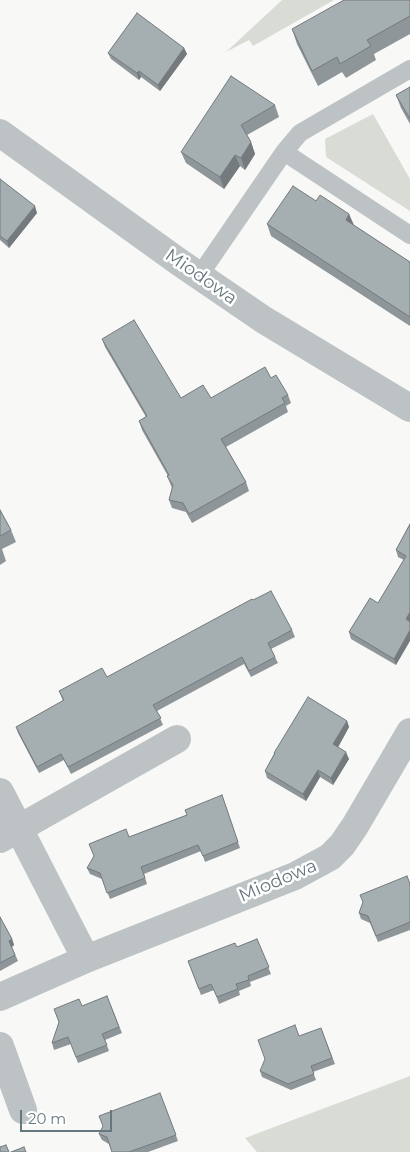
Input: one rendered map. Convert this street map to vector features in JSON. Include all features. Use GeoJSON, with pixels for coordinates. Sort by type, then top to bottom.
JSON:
{"type":"FeatureCollection","features":[{"type":"Feature","properties":{"kind":"street","name":"Miodowa"},"geometry":{"type":"LineString","coordinates":[[0,134],[264,320],[410,408]]}},
{"type":"Feature","properties":{"kind":"street","name":"Miodowa"},"geometry":{"type":"LineString","coordinates":[[0,997],[86,959],[295,876],[330,857],[342,845],[355,826],[410,732]]}},
{"type":"Feature","properties":{"kind":"street"},"geometry":{"type":"LineString","coordinates":[[10,834],[177,739]]}},
{"type":"Feature","properties":{"kind":"street"},"geometry":{"type":"LineString","coordinates":[[0,792],[10,834],[86,959]]}},
{"type":"Feature","properties":{"kind":"street"},"geometry":{"type":"LineString","coordinates":[[0,1046],[23,1110]]}},
{"type":"Feature","properties":{"kind":"lane"},"geometry":{"type":"LineString","coordinates":[[199,276],[284,152],[300,133],[308,126],[410,69]]}},
{"type":"Feature","properties":{"kind":"lane"},"geometry":{"type":"LineString","coordinates":[[284,152],[410,235]]}},
{"type":"Feature","properties":{"kind":"shaded area"},"geometry":{"type":"Polygon","coordinates":[[[282,0],[334,0],[253,46],[249,40],[226,52],[282,0]]]}},
{"type":"Feature","properties":{"kind":"shaded area"},"geometry":{"type":"Polygon","coordinates":[[[373,114],[410,179],[410,211],[326,157],[325,139],[373,114]]]}},
{"type":"Feature","properties":{"kind":"shaded area"},"geometry":{"type":"Polygon","coordinates":[[[410,1076],[410,1152],[257,1152],[245,1138],[410,1076]]]}},
{"type":"Feature","properties":{"kind":"building"},"geometry":{"type":"Polygon","coordinates":[[[344,0],[410,0],[410,16],[367,40],[371,46],[340,64],[337,57],[312,71],[292,29],[344,0]]]}},
{"type":"Feature","properties":{"kind":"building"},"geometry":{"type":"Polygon","coordinates":[[[137,13],[184,48],[158,85],[139,71],[137,73],[108,53],[137,13]]]}},
{"type":"Feature","properties":{"kind":"building"},"geometry":{"type":"Polygon","coordinates":[[[231,76],[275,105],[241,125],[251,142],[241,158],[235,155],[220,177],[181,152],[231,76]]]}},
{"type":"Feature","properties":{"kind":"building"},"geometry":{"type":"Polygon","coordinates":[[[410,87],[410,119],[396,95],[410,87]]]}},
{"type":"Feature","properties":{"kind":"building"},"geometry":{"type":"Polygon","coordinates":[[[0,179],[35,206],[7,241],[0,236],[0,179]]]}},
{"type":"Feature","properties":{"kind":"building"},"geometry":{"type":"Polygon","coordinates":[[[293,186],[316,201],[320,195],[349,214],[346,220],[410,262],[410,317],[267,224],[293,186]]]}},
{"type":"Feature","properties":{"kind":"building"},"geometry":{"type":"Polygon","coordinates":[[[134,320],[181,398],[203,385],[211,398],[265,367],[271,378],[276,375],[288,395],[282,398],[285,403],[221,439],[246,482],[189,514],[183,503],[169,500],[173,485],[139,421],[147,416],[102,339],[134,320]]]}},
{"type":"Feature","properties":{"kind":"building"},"geometry":{"type":"Polygon","coordinates":[[[0,510],[11,530],[0,536],[0,510]]]}},
{"type":"Feature","properties":{"kind":"building"},"geometry":{"type":"Polygon","coordinates":[[[410,524],[410,612],[406,619],[410,622],[410,630],[394,659],[349,632],[370,598],[378,603],[406,556],[396,550],[410,524]]]}},
{"type":"Feature","properties":{"kind":"building"},"geometry":{"type":"Polygon","coordinates":[[[271,591],[292,630],[268,643],[275,657],[249,671],[242,657],[153,705],[161,718],[68,767],[61,754],[37,767],[16,727],[64,700],[59,691],[102,668],[107,677],[252,599],[271,591]]]}},
{"type":"Feature","properties":{"kind":"building"},"geometry":{"type":"Polygon","coordinates":[[[308,697],[347,721],[333,744],[346,752],[331,778],[318,770],[303,794],[265,771],[308,697]]]}},
{"type":"Feature","properties":{"kind":"building"},"geometry":{"type":"Polygon","coordinates":[[[222,795],[238,842],[203,856],[198,845],[141,867],[145,878],[107,893],[100,873],[87,868],[94,856],[89,844],[126,829],[129,837],[187,815],[185,810],[222,795]]]}},
{"type":"Feature","properties":{"kind":"building"},"geometry":{"type":"Polygon","coordinates":[[[407,876],[410,884],[410,922],[376,936],[368,916],[359,913],[363,902],[360,895],[407,876]]]}},
{"type":"Feature","properties":{"kind":"building"},"geometry":{"type":"Polygon","coordinates":[[[0,917],[12,939],[9,941],[15,955],[0,963],[0,917]]]}},
{"type":"Feature","properties":{"kind":"building"},"geometry":{"type":"Polygon","coordinates":[[[257,939],[269,967],[248,976],[249,980],[236,984],[238,989],[217,997],[211,984],[199,989],[188,961],[235,943],[237,947],[257,939]]]}},
{"type":"Feature","properties":{"kind":"building"},"geometry":{"type":"Polygon","coordinates":[[[107,996],[119,1027],[102,1034],[107,1045],[76,1057],[68,1037],[52,1043],[59,1022],[54,1009],[79,999],[82,1006],[107,996]]]}},
{"type":"Feature","properties":{"kind":"building"},"geometry":{"type":"Polygon","coordinates":[[[295,1025],[299,1036],[321,1028],[332,1058],[311,1066],[314,1074],[288,1084],[260,1071],[265,1059],[258,1040],[295,1025]]]}},
{"type":"Feature","properties":{"kind":"building"},"geometry":{"type":"Polygon","coordinates":[[[160,1093],[176,1135],[129,1152],[112,1152],[107,1137],[99,1134],[103,1126],[99,1116],[160,1093]]]}},
{"type":"Feature","properties":{"kind":"building"},"geometry":{"type":"Polygon","coordinates":[[[6,1145],[9,1152],[0,1152],[0,1147],[6,1145]]]}},
{"type":"Feature","properties":{"kind":"building"},"geometry":{"type":"Polygon","coordinates":[[[24,1147],[26,1152],[11,1152],[24,1147]]]}}]}
